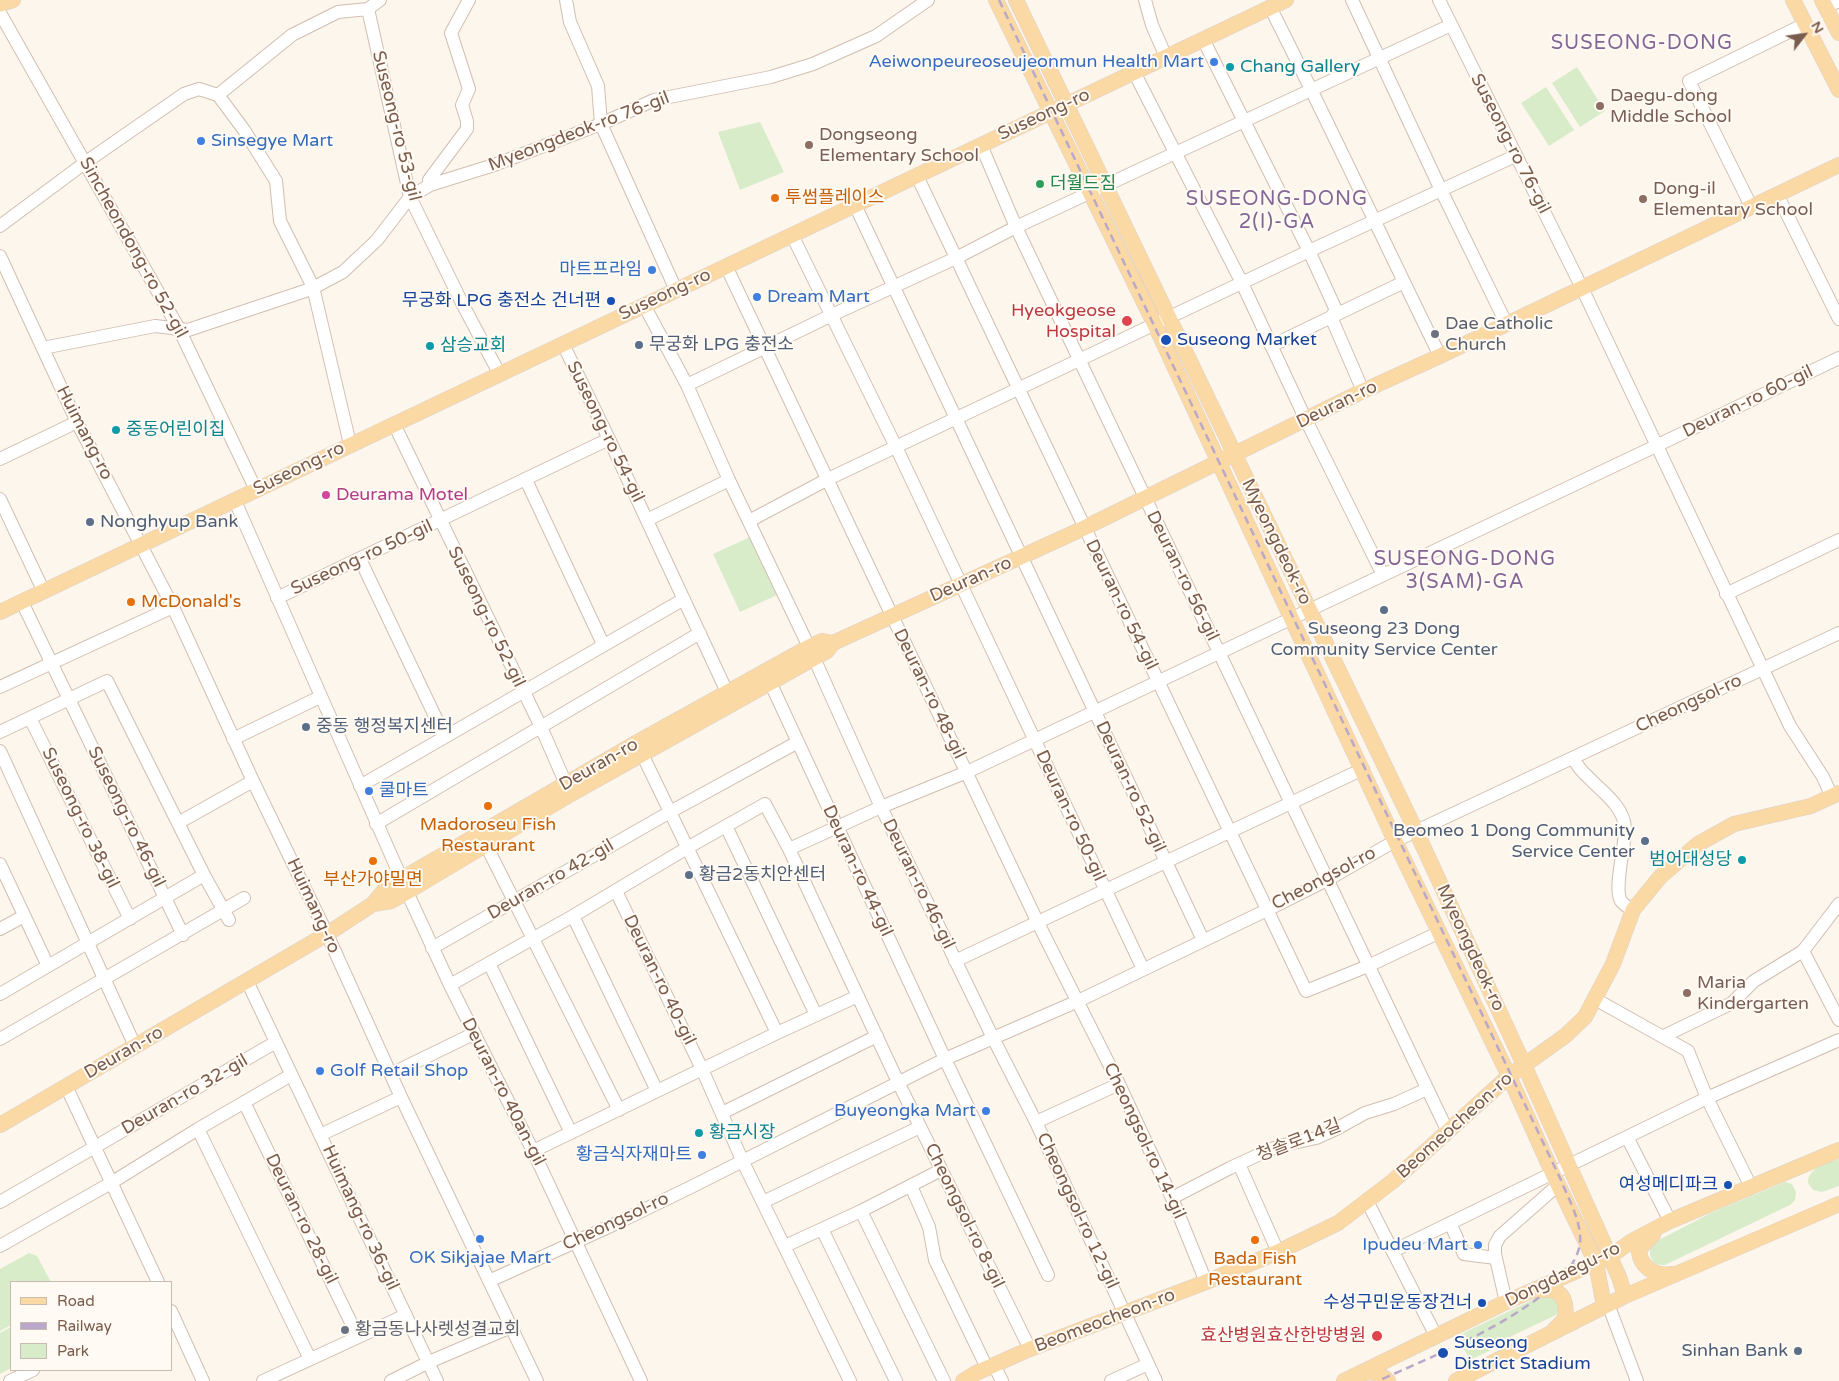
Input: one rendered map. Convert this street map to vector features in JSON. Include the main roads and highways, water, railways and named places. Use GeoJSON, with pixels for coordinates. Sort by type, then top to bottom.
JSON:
{"type":"FeatureCollection","features":[{"type":"Feature","properties":{"kind":"main road"},"geometry":{"type":"LineString","coordinates":[[0,4],[13,0]]}},
{"type":"Feature","properties":{"kind":"main road","name":"Myeongdeok-ro"},"geometry":{"type":"LineString","coordinates":[[996,0],[1089,193],[1234,454],[1416,831],[1524,1065],[1568,1165],[1608,1267]]}},
{"type":"Feature","properties":{"kind":"main road","name":"Myeongdeok-ro"},"geometry":{"type":"LineString","coordinates":[[1016,0],[1106,186],[1217,462],[1363,769],[1395,841],[1509,1076],[1556,1180],[1608,1267]]}},
{"type":"Feature","properties":{"kind":"main road","name":"Suseong-ro"},"geometry":{"type":"LineString","coordinates":[[0,612],[1286,0]]}},
{"type":"Feature","properties":{"kind":"main road"},"geometry":{"type":"LineString","coordinates":[[1792,0],[1839,90]]}},
{"type":"Feature","properties":{"kind":"main road"},"geometry":{"type":"LineString","coordinates":[[1829,3],[1839,33]]}},
{"type":"Feature","properties":{"kind":"main road","name":"Deuran-ro"},"geometry":{"type":"LineString","coordinates":[[0,1125],[327,934],[373,904],[386,888],[404,886],[486,845],[571,794],[770,682],[812,653],[822,641],[833,643],[1084,528],[1363,391],[1839,165]]}},
{"type":"Feature","properties":{"kind":"main road","name":"Deuran-ro"},"geometry":{"type":"LineString","coordinates":[[404,886],[566,784],[728,692],[812,653]]}},
{"type":"Feature","properties":{"kind":"main road","name":"Beomeocheon-ro"},"geometry":{"type":"LineString","coordinates":[[963,1381],[990,1366],[1030,1349],[1206,1282],[1278,1252],[1338,1223],[1392,1181],[1509,1076],[1570,1032],[1585,1017],[1613,964],[1633,910],[1660,877],[1698,844],[1734,824],[1811,806],[1836,795]]}},
{"type":"Feature","properties":{"kind":"main road","name":"Dongdaegu-ro"},"geometry":{"type":"LineString","coordinates":[[1350,1378],[1506,1302],[1608,1267],[1632,1241],[1667,1223],[1839,1150]]}},
{"type":"Feature","properties":{"kind":"main road"},"geometry":{"type":"LineString","coordinates":[[1465,1379],[1625,1296],[1839,1204]]}},
{"type":"Feature","properties":{"kind":"main road"},"geometry":{"type":"LineString","coordinates":[[1667,1223],[1639,1249],[1639,1254],[1652,1272],[1665,1275],[1675,1274]]}},
{"type":"Feature","properties":{"kind":"main road"},"geometry":{"type":"LineString","coordinates":[[1608,1267],[1628,1281],[1654,1283]]}},
{"type":"Feature","properties":{"kind":"main road"},"geometry":{"type":"LineString","coordinates":[[1566,1326],[1590,1304],[1601,1286],[1608,1267]]}},
{"type":"Feature","properties":{"kind":"main road"},"geometry":{"type":"LineString","coordinates":[[1608,1267],[1625,1296]]}},
{"type":"Feature","properties":{"kind":"main road"},"geometry":{"type":"LineString","coordinates":[[1601,1286],[1606,1305]]}},
{"type":"Feature","properties":{"kind":"main road"},"geometry":{"type":"LineString","coordinates":[[1525,1294],[1546,1289],[1560,1293],[1564,1298],[1566,1310],[1564,1320],[1551,1333]]}},
{"type":"Feature","properties":{"kind":"main road"},"geometry":{"type":"LineString","coordinates":[[1350,1378],[1373,1372],[1388,1381]]}},
{"type":"Feature","properties":{"kind":"railway"},"geometry":{"type":"LineString","coordinates":[[999,0],[1560,1178],[1577,1218],[1580,1243],[1571,1265],[1553,1286],[1526,1307],[1462,1343],[1378,1381]]}},
{"type":"Feature","properties":{"kind":"place","name":"Aeiwonpeureoseujeonmun Health Mart"},"geometry":{"type":"Point","coordinates":[1214,62]}},
{"type":"Feature","properties":{"kind":"place","name":"Chang Gallery"},"geometry":{"type":"Point","coordinates":[1230,67]}},
{"type":"Feature","properties":{"kind":"place","name":"Daegu-dong Middle School"},"geometry":{"type":"Point","coordinates":[1600,106]}},
{"type":"Feature","properties":{"kind":"place","name":"Sinsegye Mart"},"geometry":{"type":"Point","coordinates":[201,141]}},
{"type":"Feature","properties":{"kind":"place","name":"Dongseong Elementary School"},"geometry":{"type":"Point","coordinates":[809,145]}},
{"type":"Feature","properties":{"kind":"place","name":"더월드짐"},"geometry":{"type":"Point","coordinates":[1040,184]}},
{"type":"Feature","properties":{"kind":"place","name":"투썸플레이스"},"geometry":{"type":"Point","coordinates":[775,198]}},
{"type":"Feature","properties":{"kind":"place","name":"Dong-il Elementary School"},"geometry":{"type":"Point","coordinates":[1643,199]}},
{"type":"Feature","properties":{"kind":"place","name":"마트프라임"},"geometry":{"type":"Point","coordinates":[652,270]}},
{"type":"Feature","properties":{"kind":"place","name":"Dream Mart"},"geometry":{"type":"Point","coordinates":[757,297]}},
{"type":"Feature","properties":{"kind":"place","name":"무궁화 LPG 충전소 건너편"},"geometry":{"type":"Point","coordinates":[611,301]}},
{"type":"Feature","properties":{"kind":"place","name":"Hyeokgeose Hospital"},"geometry":{"type":"Point","coordinates":[1127,321]}},
{"type":"Feature","properties":{"kind":"place","name":"Dae Catholic Church"},"geometry":{"type":"Point","coordinates":[1435,334]}},
{"type":"Feature","properties":{"kind":"place","name":"Suseong Market"},"geometry":{"type":"Point","coordinates":[1166,340]}},
{"type":"Feature","properties":{"kind":"place","name":"무궁화 LPG 충전소"},"geometry":{"type":"Point","coordinates":[639,345]}},
{"type":"Feature","properties":{"kind":"place","name":"삼승교회"},"geometry":{"type":"Point","coordinates":[430,346]}},
{"type":"Feature","properties":{"kind":"place","name":"중동어린이집"},"geometry":{"type":"Point","coordinates":[116,430]}},
{"type":"Feature","properties":{"kind":"place","name":"Deurama Motel"},"geometry":{"type":"Point","coordinates":[326,495]}},
{"type":"Feature","properties":{"kind":"place","name":"Nonghyup Bank"},"geometry":{"type":"Point","coordinates":[90,522]}},
{"type":"Feature","properties":{"kind":"place","name":"McDonald's"},"geometry":{"type":"Point","coordinates":[131,602]}},
{"type":"Feature","properties":{"kind":"place","name":"Suseong 23 Dong Community Service Center"},"geometry":{"type":"Point","coordinates":[1384,610]}},
{"type":"Feature","properties":{"kind":"place","name":"중동 행정복지센터"},"geometry":{"type":"Point","coordinates":[306,727]}},
{"type":"Feature","properties":{"kind":"place","name":"쿨마트"},"geometry":{"type":"Point","coordinates":[369,791]}},
{"type":"Feature","properties":{"kind":"place","name":"Madoroseu Fish Restaurant"},"geometry":{"type":"Point","coordinates":[488,806]}},
{"type":"Feature","properties":{"kind":"place","name":"Beomeo 1 Dong Community Service Center"},"geometry":{"type":"Point","coordinates":[1645,841]}},
{"type":"Feature","properties":{"kind":"place","name":"범어대성당"},"geometry":{"type":"Point","coordinates":[1742,860]}},
{"type":"Feature","properties":{"kind":"place","name":"부산가야밀면"},"geometry":{"type":"Point","coordinates":[373,861]}},
{"type":"Feature","properties":{"kind":"place","name":"황금2동치안센터"},"geometry":{"type":"Point","coordinates":[689,875]}},
{"type":"Feature","properties":{"kind":"place","name":"Maria Kindergarten"},"geometry":{"type":"Point","coordinates":[1687,993]}},
{"type":"Feature","properties":{"kind":"place","name":"Golf Retail Shop"},"geometry":{"type":"Point","coordinates":[320,1071]}},
{"type":"Feature","properties":{"kind":"place","name":"Buyeongka Mart"},"geometry":{"type":"Point","coordinates":[986,1111]}},
{"type":"Feature","properties":{"kind":"place","name":"황금시장"},"geometry":{"type":"Point","coordinates":[699,1133]}},
{"type":"Feature","properties":{"kind":"place","name":"황금식자재마트"},"geometry":{"type":"Point","coordinates":[702,1155]}},
{"type":"Feature","properties":{"kind":"place","name":"여성메디파크"},"geometry":{"type":"Point","coordinates":[1728,1185]}},
{"type":"Feature","properties":{"kind":"place","name":"OK Sikjajae Mart"},"geometry":{"type":"Point","coordinates":[480,1239]}},
{"type":"Feature","properties":{"kind":"place","name":"Bada Fish Restaurant"},"geometry":{"type":"Point","coordinates":[1255,1240]}},
{"type":"Feature","properties":{"kind":"place","name":"Ipudeu Mart"},"geometry":{"type":"Point","coordinates":[1478,1245]}},
{"type":"Feature","properties":{"kind":"place","name":"수성구민운동장건너"},"geometry":{"type":"Point","coordinates":[1482,1303]}},
{"type":"Feature","properties":{"kind":"place","name":"황금동나사렛성결교회"},"geometry":{"type":"Point","coordinates":[345,1330]}},
{"type":"Feature","properties":{"kind":"place","name":"효산병원효산한방병원"},"geometry":{"type":"Point","coordinates":[1377,1336]}},
{"type":"Feature","properties":{"kind":"place","name":"Sinhan Bank"},"geometry":{"type":"Point","coordinates":[1798,1351]}},
{"type":"Feature","properties":{"kind":"place","name":"Suseong District Stadium"},"geometry":{"type":"Point","coordinates":[1443,1353]}},
{"type":"Feature","properties":{"kind":"district","name":"SUSEONG-DONG"},"geometry":{"type":"Point","coordinates":[1642,44]}},
{"type":"Feature","properties":{"kind":"district","name":"SUSEONG-DONG 2(I)-GA"},"geometry":{"type":"Point","coordinates":[1277,212]}},
{"type":"Feature","properties":{"kind":"district","name":"SUSEONG-DONG 3(SAM)-GA"},"geometry":{"type":"Point","coordinates":[1465,572]}}]}
